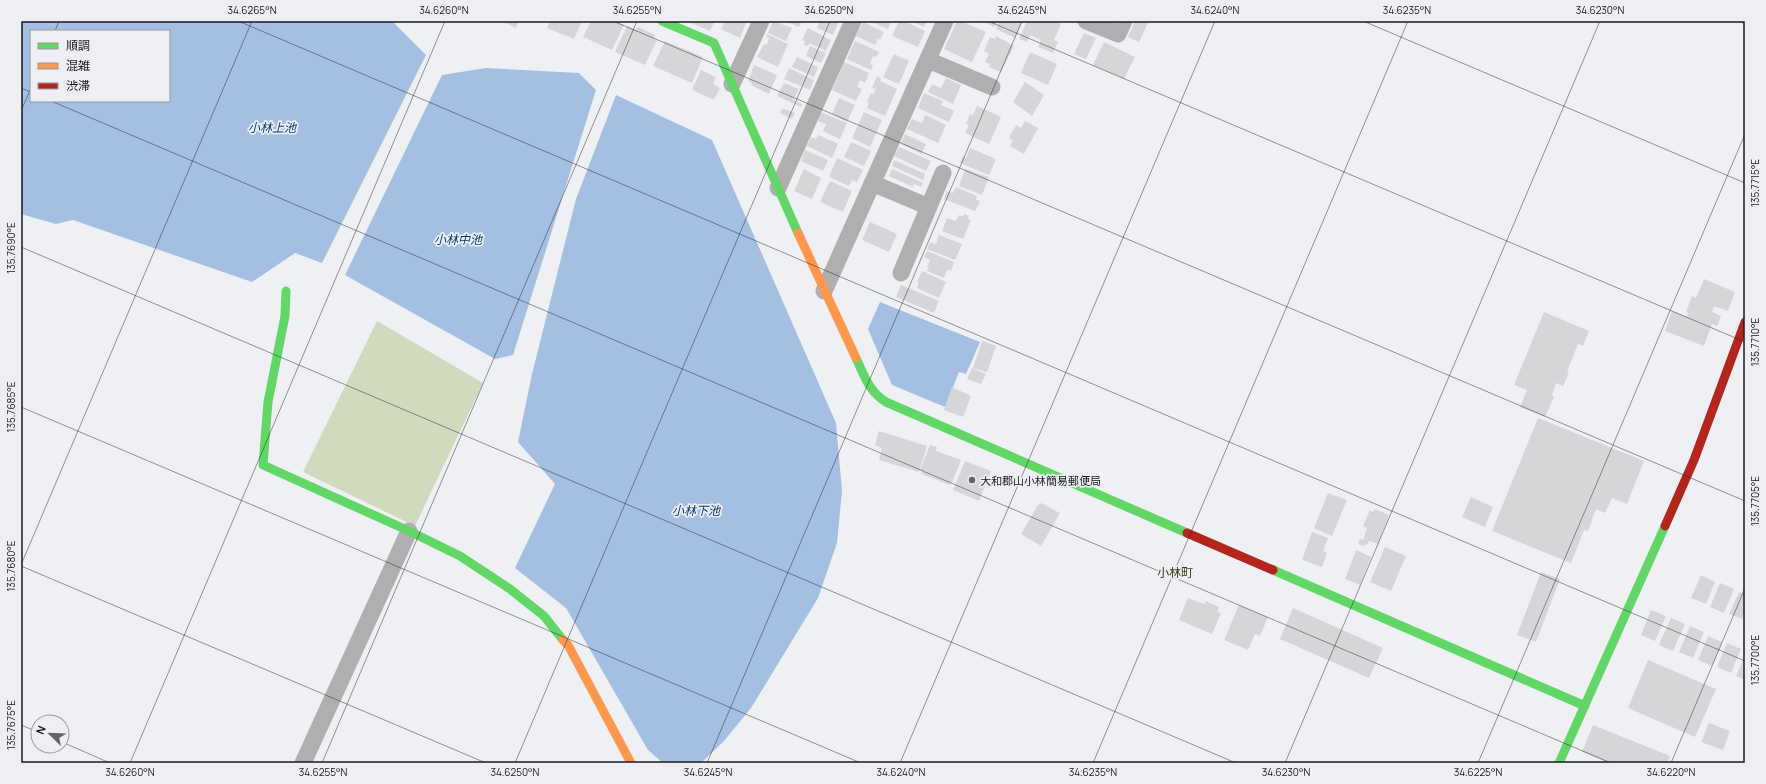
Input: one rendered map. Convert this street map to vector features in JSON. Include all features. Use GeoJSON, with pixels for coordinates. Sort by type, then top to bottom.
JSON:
{"type":"FeatureCollection","features":[{"type":"Feature","properties":{"kind":"street"},"geometry":{"type":"LineString","coordinates":[[732,84],[761,21]]}},
{"type":"Feature","properties":{"kind":"street"},"geometry":{"type":"LineString","coordinates":[[778,188],[853,21]]}},
{"type":"Feature","properties":{"kind":"street"},"geometry":{"type":"LineString","coordinates":[[824,291],[945,21]]}},
{"type":"Feature","properties":{"kind":"street"},"geometry":{"type":"LineString","coordinates":[[1086,21],[1118,34],[1124,21]]}},
{"type":"Feature","properties":{"kind":"street"},"geometry":{"type":"LineString","coordinates":[[670,22],[714,44],[824,291],[870,388],[878,397],[886,402],[1585,706]]}},
{"type":"Feature","properties":{"kind":"street"},"geometry":{"type":"LineString","coordinates":[[928,60],[992,87]]}},
{"type":"Feature","properties":{"kind":"street"},"geometry":{"type":"LineString","coordinates":[[901,273],[930,216],[943,173]]}},
{"type":"Feature","properties":{"kind":"street"},"geometry":{"type":"LineString","coordinates":[[872,183],[930,216]]}},
{"type":"Feature","properties":{"kind":"street"},"geometry":{"type":"LineString","coordinates":[[286,291],[285,316],[268,402],[263,465],[409,531],[460,556],[510,588],[544,616],[568,645],[631,763]]}},
{"type":"Feature","properties":{"kind":"street"},"geometry":{"type":"LineString","coordinates":[[1559,763],[1694,460],[1745,322]]}},
{"type":"Feature","properties":{"kind":"street"},"geometry":{"type":"LineString","coordinates":[[303,763],[409,531]]}},
{"type":"Feature","properties":{"kind":"green space"},"geometry":{"type":"Polygon","coordinates":[[[377,321],[483,383],[415,526],[303,472],[377,321]]]}},
{"type":"Feature","properties":{"kind":"water","name":"小林上池"},"geometry":{"type":"Polygon","coordinates":[[[21,21],[392,21],[426,55],[322,263],[295,253],[252,282],[73,220],[56,224],[21,214],[21,21]]]}},
{"type":"Feature","properties":{"kind":"water","name":"小林中池"},"geometry":{"type":"Polygon","coordinates":[[[486,68],[579,73],[596,90],[513,355],[495,359],[345,275],[442,75],[486,68]]]}},
{"type":"Feature","properties":{"kind":"water","name":"小林下池"},"geometry":{"type":"Polygon","coordinates":[[[616,95],[712,140],[836,423],[842,491],[837,543],[818,598],[751,708],[724,741],[701,763],[663,763],[648,750],[566,608],[515,568],[555,484],[518,442],[532,374],[576,199],[616,95]]]}},
{"type":"Feature","properties":{"kind":"water"},"geometry":{"type":"Polygon","coordinates":[[[880,302],[980,342],[966,374],[959,372],[945,407],[892,385],[868,329],[880,302]]]}},
{"type":"Feature","properties":{"kind":"building"},"geometry":{"type":"Polygon","coordinates":[[[502,21],[519,21],[516,28],[502,21]]]}},
{"type":"Feature","properties":{"kind":"building"},"geometry":{"type":"Polygon","coordinates":[[[550,21],[582,21],[574,39],[547,28],[550,21]]]}},
{"type":"Feature","properties":{"kind":"building"},"geometry":{"type":"Polygon","coordinates":[[[591,21],[615,21],[624,25],[612,50],[583,37],[591,21]]]}},
{"type":"Feature","properties":{"kind":"building"},"geometry":{"type":"Polygon","coordinates":[[[687,21],[715,21],[710,31],[687,21]]]}},
{"type":"Feature","properties":{"kind":"building"},"geometry":{"type":"Polygon","coordinates":[[[725,21],[747,21],[740,38],[721,29],[725,21]]]}},
{"type":"Feature","properties":{"kind":"building"},"geometry":{"type":"Polygon","coordinates":[[[773,21],[792,28],[786,41],[768,33],[773,21]]]}},
{"type":"Feature","properties":{"kind":"building"},"geometry":{"type":"Polygon","coordinates":[[[784,21],[802,21],[799,27],[784,21]]]}},
{"type":"Feature","properties":{"kind":"building"},"geometry":{"type":"Polygon","coordinates":[[[820,21],[839,21],[833,35],[817,28],[820,21]]]}},
{"type":"Feature","properties":{"kind":"building"},"geometry":{"type":"Polygon","coordinates":[[[869,21],[892,21],[888,29],[869,21]]]}},
{"type":"Feature","properties":{"kind":"building"},"geometry":{"type":"Polygon","coordinates":[[[899,21],[904,21],[925,31],[918,47],[892,36],[899,21]]]}},
{"type":"Feature","properties":{"kind":"building"},"geometry":{"type":"Polygon","coordinates":[[[911,21],[927,21],[924,27],[911,21]]]}},
{"type":"Feature","properties":{"kind":"building"},"geometry":{"type":"Polygon","coordinates":[[[957,21],[961,21],[986,32],[972,62],[944,49],[957,21]]]}},
{"type":"Feature","properties":{"kind":"building"},"geometry":{"type":"Polygon","coordinates":[[[981,21],[997,21],[994,27],[981,21]]]}},
{"type":"Feature","properties":{"kind":"building"},"geometry":{"type":"Polygon","coordinates":[[[999,21],[1023,21],[1015,38],[996,29],[999,21]]]}},
{"type":"Feature","properties":{"kind":"building"},"geometry":{"type":"Polygon","coordinates":[[[1027,21],[1055,21],[1061,24],[1054,40],[1058,42],[1053,53],[1038,47],[1041,40],[1030,35],[1027,42],[1019,39],[1027,21]]]}},
{"type":"Feature","properties":{"kind":"building"},"geometry":{"type":"Polygon","coordinates":[[[1135,21],[1149,21],[1139,42],[1128,37],[1135,21]]]}},
{"type":"Feature","properties":{"kind":"building"},"geometry":{"type":"Polygon","coordinates":[[[863,22],[884,32],[880,40],[878,38],[875,45],[856,36],[863,22]]]}},
{"type":"Feature","properties":{"kind":"building"},"geometry":{"type":"Polygon","coordinates":[[[627,26],[636,30],[638,27],[655,35],[654,39],[657,40],[645,65],[615,52],[627,26]]]}},
{"type":"Feature","properties":{"kind":"building"},"geometry":{"type":"Polygon","coordinates":[[[808,28],[831,40],[826,51],[809,43],[808,46],[804,45],[805,41],[802,40],[808,28]]]}},
{"type":"Feature","properties":{"kind":"building"},"geometry":{"type":"Polygon","coordinates":[[[1084,33],[1096,38],[1086,59],[1074,54],[1084,33]]]}},
{"type":"Feature","properties":{"kind":"building"},"geometry":{"type":"Polygon","coordinates":[[[767,34],[788,44],[778,67],[757,57],[764,44],[767,45],[769,38],[766,37],[767,34]]]}},
{"type":"Feature","properties":{"kind":"building"},"geometry":{"type":"Polygon","coordinates":[[[996,36],[1014,46],[1001,72],[989,67],[990,64],[985,62],[989,54],[984,51],[990,37],[995,39],[996,36]]]}},
{"type":"Feature","properties":{"kind":"building"},"geometry":{"type":"Polygon","coordinates":[[[665,41],[703,57],[692,83],[653,66],[665,41]]]}},
{"type":"Feature","properties":{"kind":"building"},"geometry":{"type":"Polygon","coordinates":[[[855,41],[879,52],[876,57],[873,56],[870,64],[873,65],[871,70],[847,59],[855,41]]]}},
{"type":"Feature","properties":{"kind":"building"},"geometry":{"type":"Polygon","coordinates":[[[1104,42],[1135,57],[1124,79],[1093,65],[1104,42]]]}},
{"type":"Feature","properties":{"kind":"building"},"geometry":{"type":"Polygon","coordinates":[[[810,46],[826,53],[821,63],[806,56],[810,46]]]}},
{"type":"Feature","properties":{"kind":"building"},"geometry":{"type":"Polygon","coordinates":[[[1030,52],[1057,64],[1048,85],[1021,73],[1030,52]]]}},
{"type":"Feature","properties":{"kind":"building"},"geometry":{"type":"Polygon","coordinates":[[[894,54],[909,61],[899,84],[883,77],[894,54]]]}},
{"type":"Feature","properties":{"kind":"building"},"geometry":{"type":"Polygon","coordinates":[[[797,57],[818,67],[814,77],[792,67],[797,57]]]}},
{"type":"Feature","properties":{"kind":"building"},"geometry":{"type":"Polygon","coordinates":[[[844,62],[869,73],[865,83],[860,80],[857,87],[862,89],[856,101],[832,90],[844,62]]]}},
{"type":"Feature","properties":{"kind":"building"},"geometry":{"type":"Polygon","coordinates":[[[754,65],[777,75],[769,94],[751,85],[752,83],[748,81],[754,65]]]}},
{"type":"Feature","properties":{"kind":"building"},"geometry":{"type":"Polygon","coordinates":[[[789,68],[814,80],[810,90],[784,79],[789,68]]]}},
{"type":"Feature","properties":{"kind":"building"},"geometry":{"type":"Polygon","coordinates":[[[701,70],[716,77],[713,84],[720,88],[714,100],[692,90],[701,70]]]}},
{"type":"Feature","properties":{"kind":"building"},"geometry":{"type":"Polygon","coordinates":[[[877,76],[881,78],[880,81],[897,89],[885,116],[867,108],[869,103],[867,102],[871,93],[873,94],[876,89],[872,88],[877,76]]]}},
{"type":"Feature","properties":{"kind":"building"},"geometry":{"type":"Polygon","coordinates":[[[946,78],[961,85],[953,104],[928,92],[932,84],[941,88],[946,78]]]}},
{"type":"Feature","properties":{"kind":"building"},"geometry":{"type":"Polygon","coordinates":[[[1025,82],[1044,95],[1032,116],[1013,102],[1025,82]]]}},
{"type":"Feature","properties":{"kind":"building"},"geometry":{"type":"Polygon","coordinates":[[[784,83],[799,89],[793,100],[802,104],[801,107],[777,96],[784,83]]]}},
{"type":"Feature","properties":{"kind":"building"},"geometry":{"type":"Polygon","coordinates":[[[924,93],[943,101],[941,105],[954,111],[949,122],[918,108],[924,93]]]}},
{"type":"Feature","properties":{"kind":"building"},"geometry":{"type":"Polygon","coordinates":[[[839,98],[855,105],[847,122],[832,114],[839,98]]]}},
{"type":"Feature","properties":{"kind":"building"},"geometry":{"type":"Polygon","coordinates":[[[977,106],[1001,117],[989,144],[965,133],[969,125],[966,124],[970,114],[973,115],[977,106]]]}},
{"type":"Feature","properties":{"kind":"building"},"geometry":{"type":"Polygon","coordinates":[[[782,108],[795,113],[792,119],[780,113],[782,108]]]}},
{"type":"Feature","properties":{"kind":"building"},"geometry":{"type":"Polygon","coordinates":[[[821,112],[847,123],[840,139],[823,131],[826,124],[818,121],[821,112]]]}},
{"type":"Feature","properties":{"kind":"building"},"geometry":{"type":"Polygon","coordinates":[[[864,112],[882,120],[870,147],[852,138],[864,112]]]}},
{"type":"Feature","properties":{"kind":"building"},"geometry":{"type":"Polygon","coordinates":[[[925,115],[946,125],[938,143],[907,129],[912,119],[922,123],[925,115]]]}},
{"type":"Feature","properties":{"kind":"building"},"geometry":{"type":"Polygon","coordinates":[[[1025,121],[1038,128],[1024,154],[1010,146],[1013,140],[1009,138],[1016,125],[1021,128],[1025,121]]]}},
{"type":"Feature","properties":{"kind":"building"},"geometry":{"type":"Polygon","coordinates":[[[905,134],[926,144],[922,154],[901,144],[905,134]]]}},
{"type":"Feature","properties":{"kind":"building"},"geometry":{"type":"Polygon","coordinates":[[[818,135],[838,144],[832,158],[807,146],[811,137],[816,139],[818,135]]]}},
{"type":"Feature","properties":{"kind":"building"},"geometry":{"type":"Polygon","coordinates":[[[851,142],[871,151],[864,166],[844,157],[851,142]]]}},
{"type":"Feature","properties":{"kind":"building"},"geometry":{"type":"Polygon","coordinates":[[[899,147],[931,161],[926,171],[894,156],[899,147]]]}},
{"type":"Feature","properties":{"kind":"building"},"geometry":{"type":"Polygon","coordinates":[[[970,148],[996,159],[989,175],[960,163],[963,156],[966,158],[970,148]]]}},
{"type":"Feature","properties":{"kind":"building"},"geometry":{"type":"Polygon","coordinates":[[[805,150],[828,160],[823,171],[801,161],[805,150]]]}},
{"type":"Feature","properties":{"kind":"building"},"geometry":{"type":"Polygon","coordinates":[[[837,158],[863,170],[857,182],[852,180],[849,186],[829,177],[837,158]]]}},
{"type":"Feature","properties":{"kind":"building"},"geometry":{"type":"Polygon","coordinates":[[[894,160],[925,174],[923,180],[892,166],[894,160]]]}},
{"type":"Feature","properties":{"kind":"building"},"geometry":{"type":"Polygon","coordinates":[[[804,169],[821,178],[812,199],[794,191],[804,169]]]}},
{"type":"Feature","properties":{"kind":"building"},"geometry":{"type":"Polygon","coordinates":[[[892,169],[923,183],[921,187],[914,184],[913,187],[889,176],[892,169]]]}},
{"type":"Feature","properties":{"kind":"building"},"geometry":{"type":"Polygon","coordinates":[[[965,169],[989,177],[982,195],[959,186],[965,169]]]}},
{"type":"Feature","properties":{"kind":"building"},"geometry":{"type":"Polygon","coordinates":[[[830,181],[852,191],[843,212],[820,202],[830,181]]]}},
{"type":"Feature","properties":{"kind":"building"},"geometry":{"type":"Polygon","coordinates":[[[956,187],[977,196],[976,200],[980,201],[975,211],[944,199],[947,191],[953,193],[956,187]]]}},
{"type":"Feature","properties":{"kind":"building"},"geometry":{"type":"Polygon","coordinates":[[[964,214],[969,216],[968,219],[971,220],[963,239],[942,231],[947,218],[956,221],[959,215],[963,217],[964,214]]]}},
{"type":"Feature","properties":{"kind":"building"},"geometry":{"type":"Polygon","coordinates":[[[870,222],[897,234],[889,252],[862,240],[870,222]]]}},
{"type":"Feature","properties":{"kind":"building"},"geometry":{"type":"Polygon","coordinates":[[[939,235],[962,244],[955,260],[927,249],[930,242],[936,244],[939,235]]]}},
{"type":"Feature","properties":{"kind":"building"},"geometry":{"type":"Polygon","coordinates":[[[927,251],[954,262],[951,271],[947,270],[944,278],[927,271],[930,260],[924,257],[927,251]]]}},
{"type":"Feature","properties":{"kind":"building"},"geometry":{"type":"Polygon","coordinates":[[[922,271],[946,282],[939,298],[917,288],[919,283],[917,282],[922,271]]]}},
{"type":"Feature","properties":{"kind":"building"},"geometry":{"type":"Polygon","coordinates":[[[1704,279],[1735,292],[1728,311],[1714,306],[1712,312],[1721,316],[1717,326],[1712,324],[1704,346],[1665,331],[1672,311],[1687,317],[1688,313],[1686,312],[1692,296],[1696,298],[1704,279]]]}},
{"type":"Feature","properties":{"kind":"building"},"geometry":{"type":"Polygon","coordinates":[[[901,285],[939,301],[934,313],[896,297],[901,285]]]}},
{"type":"Feature","properties":{"kind":"building"},"geometry":{"type":"Polygon","coordinates":[[[1544,312],[1589,331],[1583,346],[1578,344],[1567,372],[1569,373],[1563,386],[1556,383],[1552,395],[1554,397],[1545,417],[1520,407],[1527,390],[1514,385],[1544,312]]]}},
{"type":"Feature","properties":{"kind":"building"},"geometry":{"type":"Polygon","coordinates":[[[982,341],[996,346],[987,372],[973,368],[982,341]]]}},
{"type":"Feature","properties":{"kind":"building"},"geometry":{"type":"Polygon","coordinates":[[[972,368],[986,374],[981,384],[967,379],[972,368]]]}},
{"type":"Feature","properties":{"kind":"building"},"geometry":{"type":"Polygon","coordinates":[[[952,387],[971,396],[963,417],[944,410],[952,387]]]}},
{"type":"Feature","properties":{"kind":"building"},"geometry":{"type":"Polygon","coordinates":[[[1538,418],[1644,461],[1627,504],[1612,498],[1605,513],[1596,509],[1588,531],[1584,530],[1571,563],[1492,531],[1538,418]]]}},
{"type":"Feature","properties":{"kind":"building"},"geometry":{"type":"Polygon","coordinates":[[[879,431],[927,446],[919,472],[879,460],[882,448],[875,445],[879,431]]]}},
{"type":"Feature","properties":{"kind":"building"},"geometry":{"type":"Polygon","coordinates":[[[930,445],[937,447],[936,451],[961,460],[952,483],[950,482],[950,485],[921,474],[922,471],[920,470],[930,445]]]}},
{"type":"Feature","properties":{"kind":"building"},"geometry":{"type":"Polygon","coordinates":[[[965,461],[991,471],[979,501],[953,490],[965,461]]]}},
{"type":"Feature","properties":{"kind":"building"},"geometry":{"type":"Polygon","coordinates":[[[1328,493],[1347,500],[1332,536],[1314,528],[1328,493]]]}},
{"type":"Feature","properties":{"kind":"building"},"geometry":{"type":"Polygon","coordinates":[[[1471,497],[1493,507],[1485,527],[1462,517],[1471,497]]]}},
{"type":"Feature","properties":{"kind":"building"},"geometry":{"type":"Polygon","coordinates":[[[1041,503],[1060,513],[1041,546],[1021,534],[1038,505],[1041,503]]]}},
{"type":"Feature","properties":{"kind":"building"},"geometry":{"type":"Polygon","coordinates":[[[1375,509],[1389,515],[1378,544],[1369,541],[1367,545],[1365,544],[1364,546],[1358,544],[1360,539],[1363,540],[1367,528],[1363,526],[1370,510],[1373,512],[1375,509]]]}},
{"type":"Feature","properties":{"kind":"building"},"geometry":{"type":"Polygon","coordinates":[[[1312,532],[1328,538],[1323,551],[1327,553],[1322,567],[1302,560],[1312,532]]]}},
{"type":"Feature","properties":{"kind":"building"},"geometry":{"type":"Polygon","coordinates":[[[1385,547],[1406,556],[1391,591],[1370,582],[1385,547]]]}},
{"type":"Feature","properties":{"kind":"building"},"geometry":{"type":"Polygon","coordinates":[[[1356,550],[1371,557],[1360,585],[1345,579],[1356,550]]]}},
{"type":"Feature","properties":{"kind":"building"},"geometry":{"type":"Polygon","coordinates":[[[1541,572],[1560,579],[1536,642],[1517,635],[1541,572]]]}},
{"type":"Feature","properties":{"kind":"building"},"geometry":{"type":"Polygon","coordinates":[[[1701,575],[1715,582],[1706,604],[1691,598],[1701,575]]]}},
{"type":"Feature","properties":{"kind":"building"},"geometry":{"type":"Polygon","coordinates":[[[1720,583],[1734,589],[1724,613],[1710,607],[1720,583]]]}},
{"type":"Feature","properties":{"kind":"building"},"geometry":{"type":"Polygon","coordinates":[[[1739,592],[1745,594],[1745,612],[1742,619],[1729,614],[1739,592]]]}},
{"type":"Feature","properties":{"kind":"building"},"geometry":{"type":"Polygon","coordinates":[[[1188,598],[1204,604],[1206,601],[1219,607],[1217,612],[1221,613],[1212,634],[1179,620],[1188,598]]]}},
{"type":"Feature","properties":{"kind":"building"},"geometry":{"type":"Polygon","coordinates":[[[1239,605],[1268,617],[1260,636],[1255,634],[1248,650],[1224,640],[1239,605]]]}},
{"type":"Feature","properties":{"kind":"building"},"geometry":{"type":"Polygon","coordinates":[[[1293,608],[1383,648],[1369,678],[1280,639],[1293,608]]]}},
{"type":"Feature","properties":{"kind":"building"},"geometry":{"type":"Polygon","coordinates":[[[1651,610],[1666,616],[1655,641],[1641,635],[1651,610]]]}},
{"type":"Feature","properties":{"kind":"building"},"geometry":{"type":"Polygon","coordinates":[[[1671,618],[1685,624],[1673,651],[1659,645],[1671,618]]]}},
{"type":"Feature","properties":{"kind":"building"},"geometry":{"type":"Polygon","coordinates":[[[1690,626],[1704,632],[1693,658],[1679,652],[1690,626]]]}},
{"type":"Feature","properties":{"kind":"building"},"geometry":{"type":"Polygon","coordinates":[[[1708,636],[1722,642],[1712,666],[1698,660],[1708,636]]]}},
{"type":"Feature","properties":{"kind":"building"},"geometry":{"type":"Polygon","coordinates":[[[1727,643],[1741,649],[1731,673],[1717,667],[1727,643]]]}},
{"type":"Feature","properties":{"kind":"building"},"geometry":{"type":"Polygon","coordinates":[[[1745,656],[1745,680],[1736,676],[1745,656]]]}},
{"type":"Feature","properties":{"kind":"building"},"geometry":{"type":"Polygon","coordinates":[[[1648,660],[1716,689],[1695,737],[1628,708],[1648,660]]]}},
{"type":"Feature","properties":{"kind":"building"},"geometry":{"type":"Polygon","coordinates":[[[1709,723],[1730,731],[1723,750],[1701,742],[1709,723]]]}},
{"type":"Feature","properties":{"kind":"building"},"geometry":{"type":"Polygon","coordinates":[[[1593,725],[1670,756],[1667,763],[1609,763],[1582,752],[1593,725]]]}},
{"type":"Feature","properties":{"kind":"traffic: fast"},"geometry":{"type":"LineString","coordinates":[[662,21],[714,43],[798,233]]}},
{"type":"Feature","properties":{"kind":"traffic: fast"},"geometry":{"type":"LineString","coordinates":[[286,291],[285,316],[268,402],[263,465],[409,531],[460,556],[510,589],[544,616],[563,640]]}},
{"type":"Feature","properties":{"kind":"traffic: fast"},"geometry":{"type":"LineString","coordinates":[[856,358],[871,388],[886,402],[1187,533]]}},
{"type":"Feature","properties":{"kind":"traffic: fast"},"geometry":{"type":"LineString","coordinates":[[1559,763],[1665,526]]}},
{"type":"Feature","properties":{"kind":"traffic: fast"},"geometry":{"type":"LineString","coordinates":[[1273,570],[1585,706]]}},
{"type":"Feature","properties":{"kind":"traffic: slow"},"geometry":{"type":"LineString","coordinates":[[798,233],[856,358]]}},
{"type":"Feature","properties":{"kind":"traffic: slow"},"geometry":{"type":"LineString","coordinates":[[563,640],[568,645],[631,763]]}},
{"type":"Feature","properties":{"kind":"traffic: jam"},"geometry":{"type":"LineString","coordinates":[[1665,526],[1694,460],[1745,322]]}},
{"type":"Feature","properties":{"kind":"traffic: jam"},"geometry":{"type":"LineString","coordinates":[[1187,533],[1273,570]]}},
{"type":"Feature","properties":{"kind":"place","name":"大和郡山小林簡易郵便局"},"geometry":{"type":"Point","coordinates":[972,480]}},
{"type":"Feature","properties":{"kind":"district","name":"小林町"},"geometry":{"type":"Point","coordinates":[1175,572]}}]}
